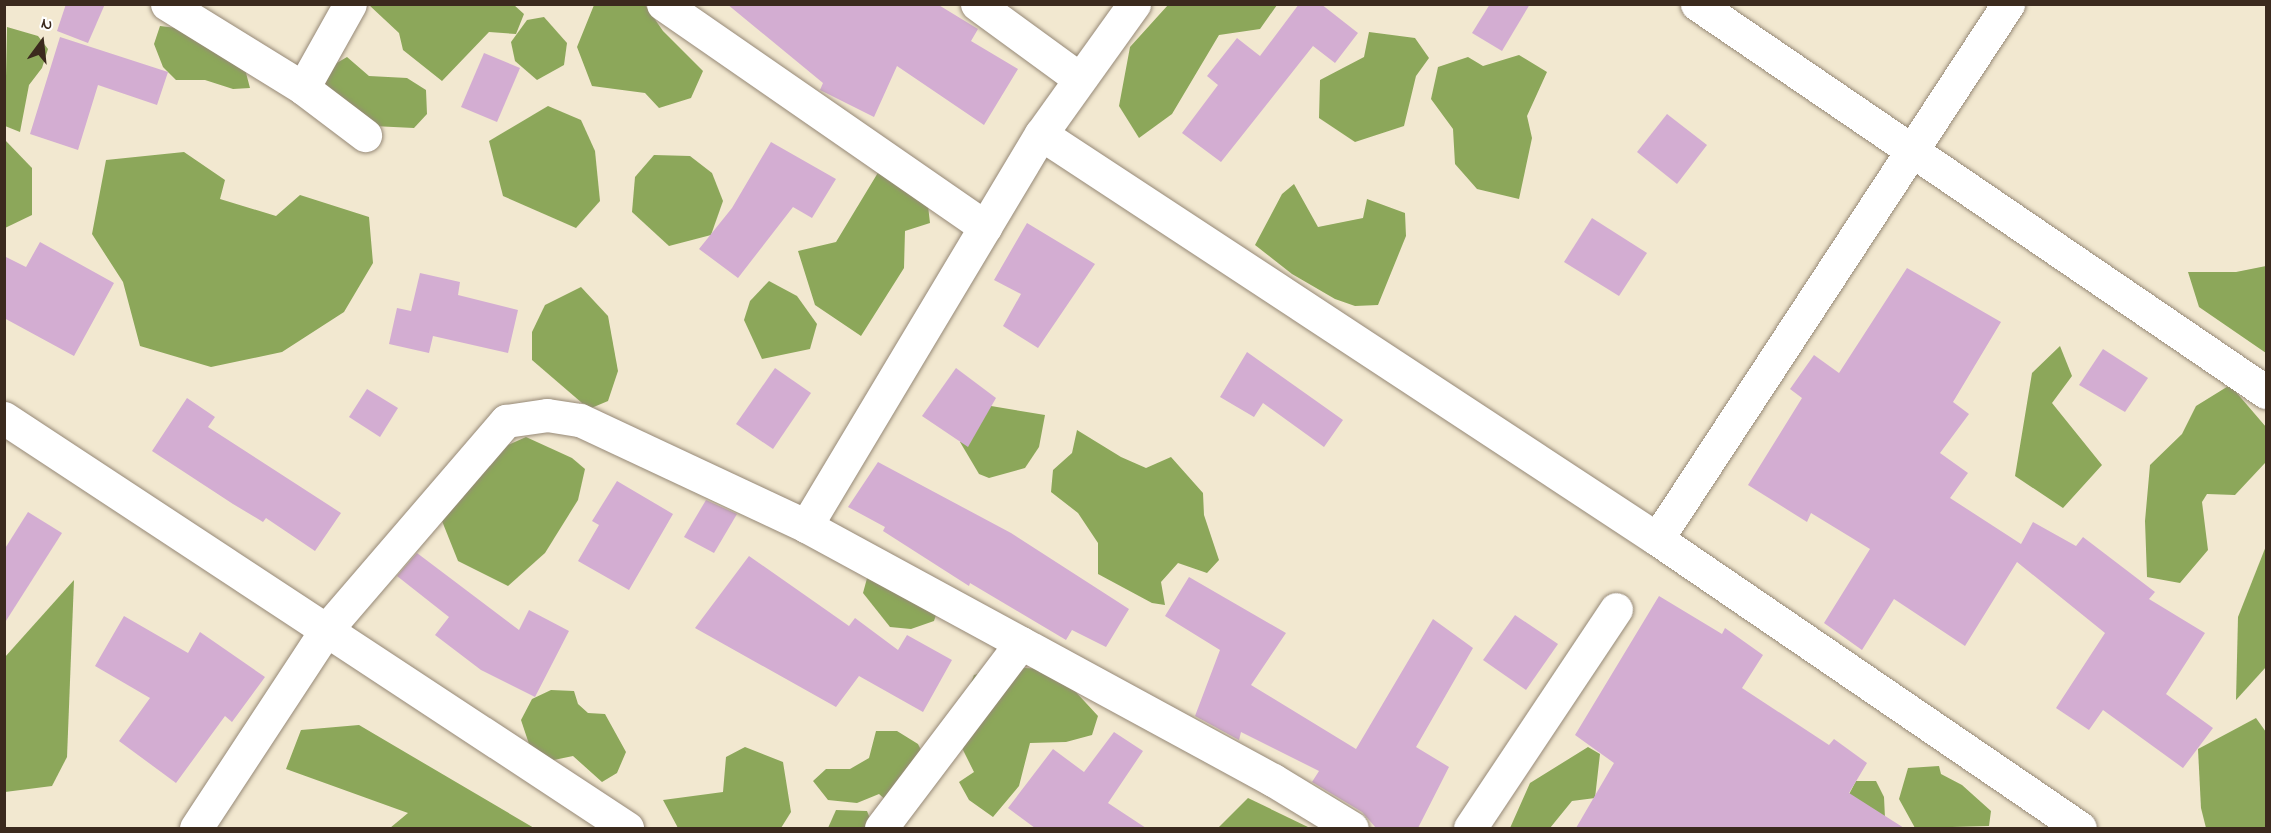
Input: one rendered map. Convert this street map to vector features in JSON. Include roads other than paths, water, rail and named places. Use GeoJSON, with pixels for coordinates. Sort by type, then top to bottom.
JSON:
{"type":"FeatureCollection","features":[{"type":"Feature","properties":{"kind":"street"},"geometry":{"type":"LineString","coordinates":[[167,4],[303,88],[365,135]]}},
{"type":"Feature","properties":{"kind":"street"},"geometry":{"type":"LineString","coordinates":[[303,88],[350,4]]}},
{"type":"Feature","properties":{"kind":"street"},"geometry":{"type":"LineString","coordinates":[[663,4],[985,227]]}},
{"type":"Feature","properties":{"kind":"street"},"geometry":{"type":"LineString","coordinates":[[976,4],[1080,80]]}},
{"type":"Feature","properties":{"kind":"street"},"geometry":{"type":"LineString","coordinates":[[806,526],[1041,134],[1134,4]]}},
{"type":"Feature","properties":{"kind":"street"},"geometry":{"type":"LineString","coordinates":[[1697,4],[1912,154],[2266,392]]}},
{"type":"Feature","properties":{"kind":"street"},"geometry":{"type":"LineString","coordinates":[[1657,539],[1912,154],[2008,4]]}},
{"type":"Feature","properties":{"kind":"street"},"geometry":{"type":"LineString","coordinates":[[1041,134],[1657,539],[2080,828]]}},
{"type":"Feature","properties":{"kind":"street"},"geometry":{"type":"LineString","coordinates":[[195,828],[326,630],[506,421],[547,415],[580,420],[806,526],[1273,780],[1352,828]]}},
{"type":"Feature","properties":{"kind":"street"},"geometry":{"type":"LineString","coordinates":[[4,418],[627,828]]}},
{"type":"Feature","properties":{"kind":"street"},"geometry":{"type":"LineString","coordinates":[[1470,828],[1616,609]]}},
{"type":"Feature","properties":{"kind":"street"},"geometry":{"type":"LineString","coordinates":[[881,828],[1021,643]]}}]}
